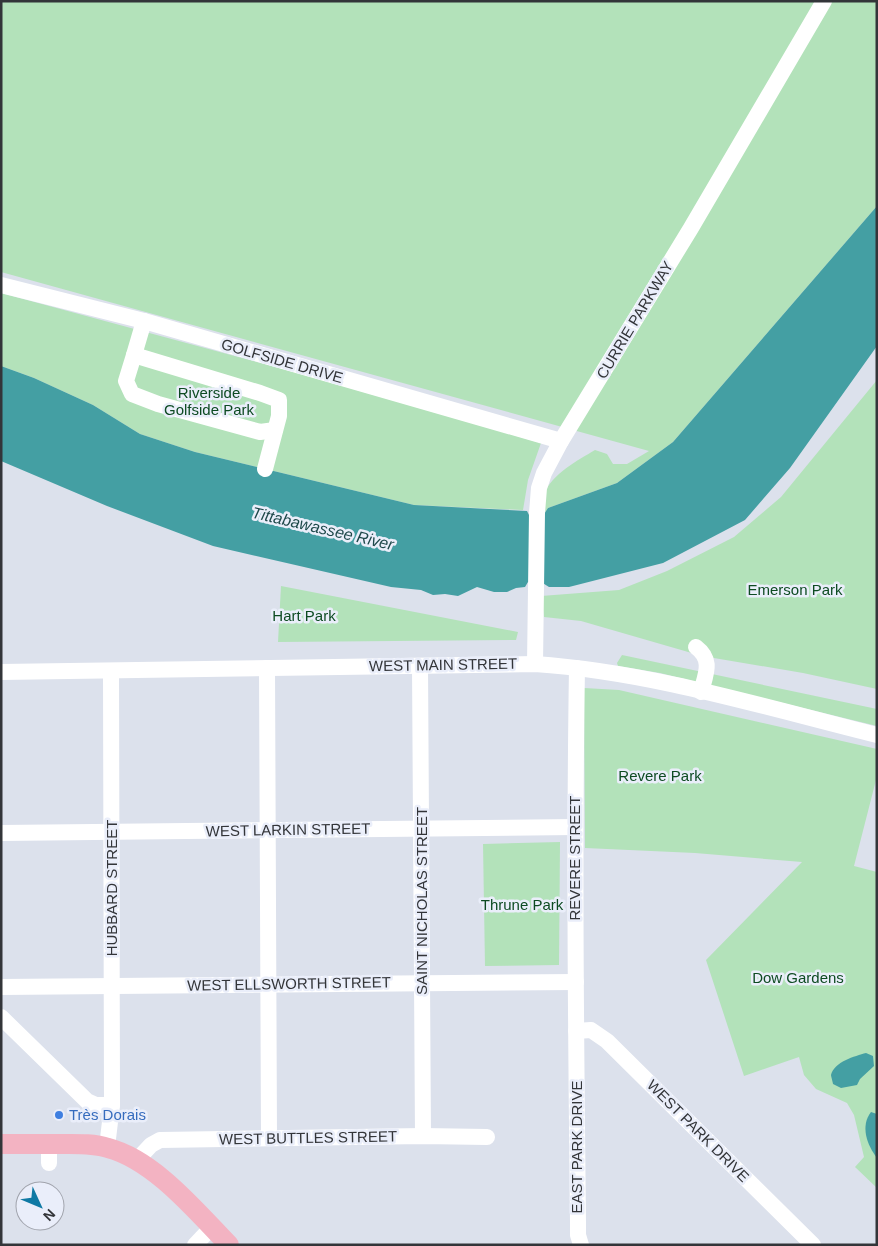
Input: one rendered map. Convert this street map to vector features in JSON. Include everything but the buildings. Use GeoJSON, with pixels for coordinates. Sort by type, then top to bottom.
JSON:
{"type":"FeatureCollection","features":[{"type":"Feature","properties":{"kind":"main road"},"geometry":{"type":"LineString","coordinates":[[1,1144],[49,1154],[80,1144],[107,1147],[138,1160],[162,1178],[229,1245]]}},
{"type":"Feature","properties":{"kind":"street","name":"CURRIE PARKWAY"},"geometry":{"type":"LineString","coordinates":[[535,664],[537,513],[539,488],[544,473],[561,440],[691,228],[824,1]]}},
{"type":"Feature","properties":{"kind":"street","name":"GOLFSIDE DRIVE"},"geometry":{"type":"LineString","coordinates":[[1,285],[144,321],[561,440]]}},
{"type":"Feature","properties":{"kind":"street"},"geometry":{"type":"LineString","coordinates":[[144,321],[126,381],[132,394],[158,404],[260,432],[275,430]]}},
{"type":"Feature","properties":{"kind":"street"},"geometry":{"type":"LineString","coordinates":[[134,355],[280,400],[279,416],[265,470]]}},
{"type":"Feature","properties":{"kind":"street"},"geometry":{"type":"LineString","coordinates":[[696,647],[703,652],[708,662],[701,692]]}},
{"type":"Feature","properties":{"kind":"street","name":"WEST MAIN STREET"},"geometry":{"type":"LineString","coordinates":[[1,672],[535,664],[577,668],[645,679],[877,735]]}},
{"type":"Feature","properties":{"kind":"street","name":"SAINT NICHOLAS STREET"},"geometry":{"type":"LineString","coordinates":[[420,666],[423,1136]]}},
{"type":"Feature","properties":{"kind":"street"},"geometry":{"type":"LineString","coordinates":[[266,668],[269,1138]]}},
{"type":"Feature","properties":{"kind":"street","name":"REVERE STREET"},"geometry":{"type":"LineString","coordinates":[[576,1048],[575,827],[577,668]]}},
{"type":"Feature","properties":{"kind":"street","name":"HUBBARD STREET"},"geometry":{"type":"LineString","coordinates":[[107,1147],[112,1105],[111,671]]}},
{"type":"Feature","properties":{"kind":"street","name":"WEST LARKIN STREET"},"geometry":{"type":"LineString","coordinates":[[1,833],[575,827]]}},
{"type":"Feature","properties":{"kind":"street","name":"WEST ELLSWORTH STREET"},"geometry":{"type":"LineString","coordinates":[[1,987],[576,982]]}},
{"type":"Feature","properties":{"kind":"street"},"geometry":{"type":"LineString","coordinates":[[1,1017],[87,1101],[96,1105],[112,1105]]}},
{"type":"Feature","properties":{"kind":"street","name":"WEST PARK DRIVE"},"geometry":{"type":"LineString","coordinates":[[576,1031],[591,1030],[607,1041],[813,1245]]}},
{"type":"Feature","properties":{"kind":"street","name":"EAST PARK DRIVE"},"geometry":{"type":"LineString","coordinates":[[576,1048],[578,1229],[581,1245]]}},
{"type":"Feature","properties":{"kind":"street","name":"WEST BUTTLES STREET"},"geometry":{"type":"LineString","coordinates":[[138,1160],[150,1145],[160,1140],[423,1136],[486,1137]]}},
{"type":"Feature","properties":{"kind":"street"},"geometry":{"type":"LineString","coordinates":[[195,1245],[212,1227]]}},
{"type":"Feature","properties":{"kind":"green space"},"geometry":{"type":"Polygon","coordinates":[[[1,1],[877,1],[877,206],[673,442],[617,483],[548,508],[544,514],[543,496],[553,480],[566,468],[595,450],[607,454],[613,464],[627,464],[649,451],[1,272],[1,1]]]}},
{"type":"Feature","properties":{"kind":"green space","name":"Riverside Golfside Park"},"geometry":{"type":"Polygon","coordinates":[[[1,293],[301,374],[541,443],[528,480],[523,510],[414,505],[195,452],[140,434],[93,405],[34,378],[1,366],[1,293]]]}},
{"type":"Feature","properties":{"kind":"green space","name":"Emerson Park"},"geometry":{"type":"Polygon","coordinates":[[[877,380],[877,689],[803,673],[702,656],[581,621],[544,617],[541,596],[619,590],[667,571],[734,537],[781,497],[877,380]]]}},
{"type":"Feature","properties":{"kind":"green space","name":"Hart Park"},"geometry":{"type":"Polygon","coordinates":[[[281,586],[518,632],[516,640],[278,642],[281,586]]]}},
{"type":"Feature","properties":{"kind":"green space"},"geometry":{"type":"Polygon","coordinates":[[[622,655],[877,709],[877,726],[660,673],[618,666],[617,663],[622,655]]]}},
{"type":"Feature","properties":{"kind":"green space"},"geometry":{"type":"Polygon","coordinates":[[[584,688],[619,690],[877,749],[877,776],[854,866],[877,872],[877,1188],[855,1167],[864,1157],[854,1115],[847,1103],[816,1089],[804,1075],[799,1057],[744,1076],[706,960],[802,862],[695,853],[585,848],[584,688]]]}},
{"type":"Feature","properties":{"kind":"green space","name":"Thrune Park"},"geometry":{"type":"Polygon","coordinates":[[[560,842],[559,965],[485,966],[483,844],[560,842]]]}},
{"type":"Feature","properties":{"kind":"water","name":"Tittabawassee River"},"geometry":{"type":"Polygon","coordinates":[[[877,206],[877,346],[790,468],[745,520],[663,563],[569,587],[549,587],[541,582],[528,582],[525,587],[507,592],[494,592],[477,587],[458,596],[433,595],[421,590],[391,587],[213,546],[107,506],[1,461],[1,366],[34,378],[93,405],[140,434],[195,452],[414,505],[527,511],[529,515],[544,514],[548,508],[617,483],[673,442],[877,206]]]}},
{"type":"Feature","properties":{"kind":"water"},"geometry":{"type":"Polygon","coordinates":[[[866,1053],[873,1056],[874,1066],[860,1079],[857,1085],[841,1088],[833,1084],[831,1075],[836,1066],[846,1060],[866,1053]]]}},
{"type":"Feature","properties":{"kind":"water"},"geometry":{"type":"Polygon","coordinates":[[[871,1112],[877,1114],[877,1158],[870,1147],[865,1129],[871,1112]]]}},
{"type":"Feature","properties":{"kind":"place","name":"Très Dorais"},"geometry":{"type":"Point","coordinates":[59,1115]}},
{"type":"Feature","properties":{"kind":"park label","name":"Revere Park"},"geometry":{"type":"Point","coordinates":[660,776]}},
{"type":"Feature","properties":{"kind":"park label","name":"Dow Gardens"},"geometry":{"type":"Point","coordinates":[798,978]}}]}
